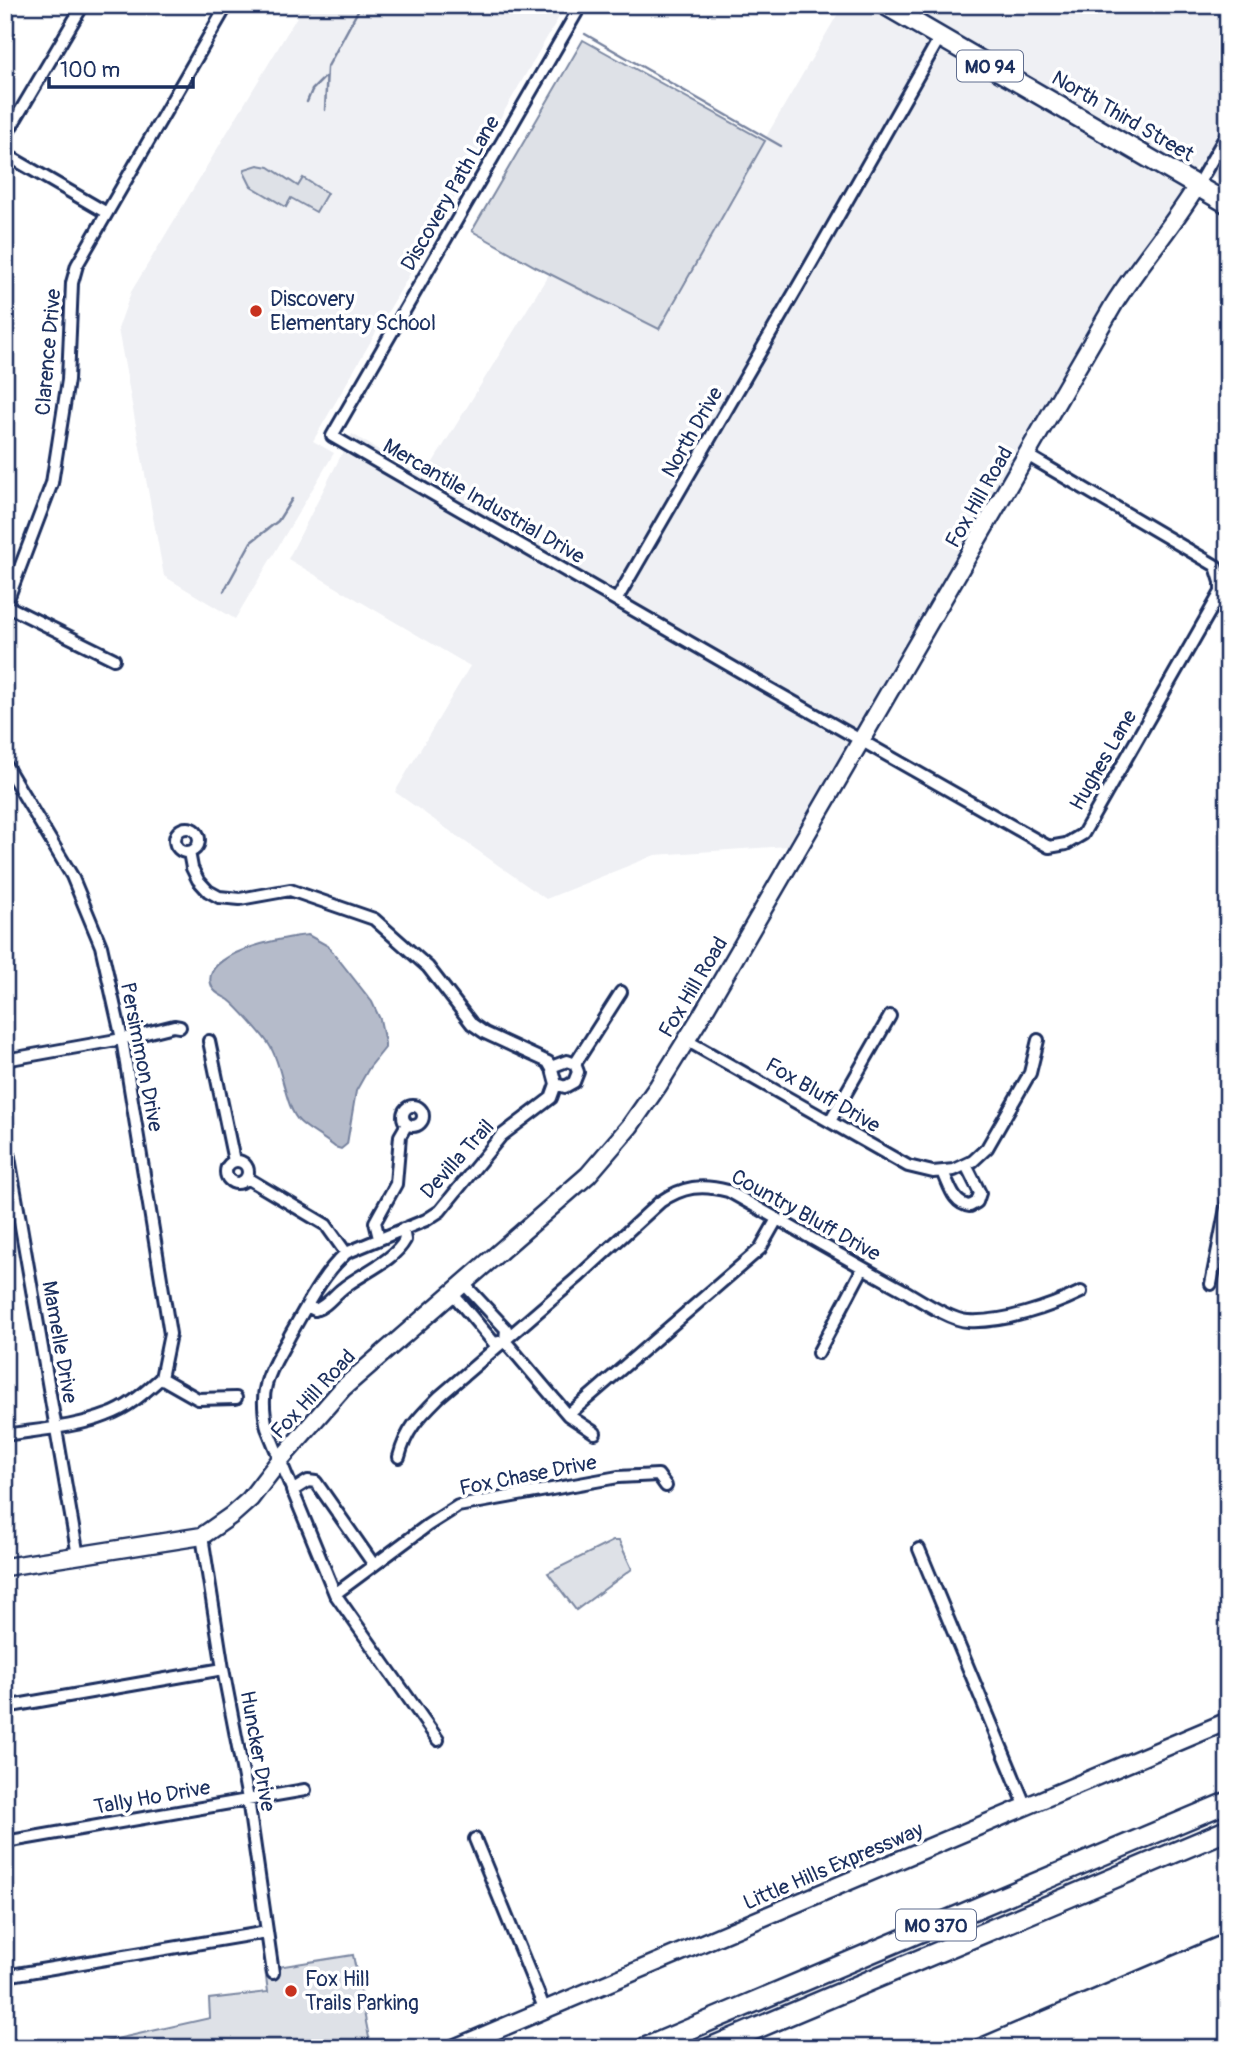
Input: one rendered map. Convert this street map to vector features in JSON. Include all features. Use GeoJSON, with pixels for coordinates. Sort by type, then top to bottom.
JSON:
{"type":"FeatureCollection","features":[{"type":"Feature","properties":{"kind":"highway","name":"MO 370"},"geometry":{"type":"LineString","coordinates":[[645,2048],[1228,1802]]}},
{"type":"Feature","properties":{"kind":"highway","name":"MO 370"},"geometry":{"type":"LineString","coordinates":[[710,2048],[1228,1829]]}},
{"type":"Feature","properties":{"kind":"main road","name":"North Third Street"},"geometry":{"type":"LineString","coordinates":[[886,5],[1228,204]]}},
{"type":"Feature","properties":{"kind":"street"},"geometry":{"type":"LineString","coordinates":[[5,138],[83,5]]}},
{"type":"Feature","properties":{"kind":"street","name":"Clarence Drive"},"geometry":{"type":"LineString","coordinates":[[6,606],[52,483],[68,380],[72,283],[78,265],[227,5]]}},
{"type":"Feature","properties":{"kind":"street","name":"Discovery Path Lane"},"geometry":{"type":"LineString","coordinates":[[332,436],[581,5]]}},
{"type":"Feature","properties":{"kind":"street","name":"North Drive"},"geometry":{"type":"LineString","coordinates":[[617,599],[808,271],[940,37]]}},
{"type":"Feature","properties":{"kind":"street"},"geometry":{"type":"LineString","coordinates":[[1197,186],[1228,132]]}},
{"type":"Feature","properties":{"kind":"street"},"geometry":{"type":"LineString","coordinates":[[5,154],[107,213]]}},
{"type":"Feature","properties":{"kind":"street","name":"Fox Hill Road"},"geometry":{"type":"LineString","coordinates":[[5,1567],[202,1536],[232,1515],[250,1499],[343,1388],[587,1175],[630,1126],[686,1040],[1114,304],[1166,235],[1197,186]]}},
{"type":"Feature","properties":{"kind":"street","name":"Mercantile Industrial Drive"},"geometry":{"type":"LineString","coordinates":[[332,436],[617,599]]}},
{"type":"Feature","properties":{"kind":"street","name":"Hughes Lane"},"geometry":{"type":"LineString","coordinates":[[862,740],[1049,847],[1066,844],[1083,834],[1224,594],[1221,582],[1222,564],[1027,455]]}},
{"type":"Feature","properties":{"kind":"street"},"geometry":{"type":"LineString","coordinates":[[617,599],[862,740]]}},
{"type":"Feature","properties":{"kind":"street"},"geometry":{"type":"LineString","coordinates":[[6,606],[114,659]]}},
{"type":"Feature","properties":{"kind":"street","name":"Persimmon Drive"},"geometry":{"type":"LineString","coordinates":[[5,764],[72,876],[101,946],[122,1039],[170,1334],[161,1378]]}},
{"type":"Feature","properties":{"kind":"street"},"geometry":{"type":"LineString","coordinates":[[189,852],[198,880],[208,891],[219,897],[240,899],[290,890],[374,919],[428,967],[472,1024],[485,1033],[548,1062],[556,1084],[565,1087],[574,1082],[578,1072],[575,1064],[567,1061],[551,1068]]}},
{"type":"Feature","properties":{"kind":"street"},"geometry":{"type":"LineString","coordinates":[[1228,917],[1228,934]]}},
{"type":"Feature","properties":{"kind":"street"},"geometry":{"type":"LineString","coordinates":[[575,1064],[621,992]]}},
{"type":"Feature","properties":{"kind":"street"},"geometry":{"type":"LineString","coordinates":[[830,1121],[891,1016]]}},
{"type":"Feature","properties":{"kind":"street"},"geometry":{"type":"LineString","coordinates":[[5,1060],[180,1027]]}},
{"type":"Feature","properties":{"kind":"street","name":"Fox Bluff Drive"},"geometry":{"type":"LineString","coordinates":[[686,1040],[908,1166],[943,1172],[966,1165],[987,1148],[1030,1073],[1038,1040]]}},
{"type":"Feature","properties":{"kind":"street"},"geometry":{"type":"LineString","coordinates":[[209,1041],[234,1161]]}},
{"type":"Feature","properties":{"kind":"street","name":"Devilla Trail"},"geometry":{"type":"LineString","coordinates":[[438,1741],[335,1594],[292,1491],[264,1414],[266,1385],[276,1361],[321,1281],[346,1253],[426,1220],[440,1211],[501,1136],[551,1098],[556,1084]]}},
{"type":"Feature","properties":{"kind":"street"},"geometry":{"type":"LineString","coordinates":[[379,1238],[375,1222],[396,1184],[400,1136],[407,1124]]}},
{"type":"Feature","properties":{"kind":"street","name":"Mamelle Drive"},"geometry":{"type":"LineString","coordinates":[[5,1134],[78,1556]]}},
{"type":"Feature","properties":{"kind":"street"},"geometry":{"type":"LineString","coordinates":[[234,1161],[242,1161],[248,1167],[247,1178],[238,1184],[228,1179],[227,1169],[234,1161]]}},
{"type":"Feature","properties":{"kind":"street"},"geometry":{"type":"LineString","coordinates":[[943,1172],[955,1197],[962,1205],[970,1206],[976,1202],[980,1192],[966,1165]]}},
{"type":"Feature","properties":{"kind":"street"},"geometry":{"type":"LineString","coordinates":[[247,1178],[326,1225],[346,1253]]}},
{"type":"Feature","properties":{"kind":"street","name":"Country Bluff Drive"},"geometry":{"type":"LineString","coordinates":[[399,1457],[404,1437],[419,1416],[660,1202],[672,1193],[688,1188],[709,1186],[728,1191],[965,1322],[996,1319],[1038,1309],[1081,1293]]}},
{"type":"Feature","properties":{"kind":"street"},"geometry":{"type":"LineString","coordinates":[[1211,1284],[1228,1198]]}},
{"type":"Feature","properties":{"kind":"street"},"geometry":{"type":"LineString","coordinates":[[568,1415],[760,1249],[776,1219]]}},
{"type":"Feature","properties":{"kind":"street"},"geometry":{"type":"LineString","coordinates":[[307,1306],[315,1310],[323,1307],[354,1280],[399,1249],[405,1240],[403,1229]]}},
{"type":"Feature","properties":{"kind":"street"},"geometry":{"type":"LineString","coordinates":[[818,1353],[863,1268]]}},
{"type":"Feature","properties":{"kind":"street"},"geometry":{"type":"LineString","coordinates":[[458,1288],[494,1343],[505,1341]]}},
{"type":"Feature","properties":{"kind":"street"},"geometry":{"type":"LineString","coordinates":[[458,1288],[506,1329],[505,1341],[568,1415],[595,1433]]}},
{"type":"Feature","properties":{"kind":"street"},"geometry":{"type":"LineString","coordinates":[[5,1435],[108,1415],[138,1398],[161,1378],[198,1399],[236,1398]]}},
{"type":"Feature","properties":{"kind":"street","name":"Fox Chase Drive"},"geometry":{"type":"LineString","coordinates":[[335,1594],[458,1506],[650,1474],[658,1475],[666,1486]]}},
{"type":"Feature","properties":{"kind":"street"},"geometry":{"type":"LineString","coordinates":[[292,1491],[308,1481],[317,1482],[374,1565]]}},
{"type":"Feature","properties":{"kind":"street","name":"Huncker Drive"},"geometry":{"type":"LineString","coordinates":[[202,1536],[223,1669],[248,1800],[273,1973]]}},
{"type":"Feature","properties":{"kind":"street"},"geometry":{"type":"LineString","coordinates":[[919,1549],[1026,1807]]}},
{"type":"Feature","properties":{"kind":"street"},"geometry":{"type":"LineString","coordinates":[[5,1707],[223,1669]]}},
{"type":"Feature","properties":{"kind":"street","name":"Little Hills Expressway"},"geometry":{"type":"LineString","coordinates":[[454,2048],[1228,1721]]}},
{"type":"Feature","properties":{"kind":"street","name":"Tally Ho Drive"},"geometry":{"type":"LineString","coordinates":[[5,1842],[305,1790]]}},
{"type":"Feature","properties":{"kind":"street"},"geometry":{"type":"LineString","coordinates":[[475,1839],[545,2010]]}},
{"type":"Feature","properties":{"kind":"street"},"geometry":{"type":"LineString","coordinates":[[5,1976],[267,1932]]}},
{"type":"Feature","properties":{"kind":"shaded area","name":"Discovery Elementary School"},"geometry":{"type":"Polygon","coordinates":[[[304,5],[554,5],[563,10],[313,441],[334,453],[235,619],[164,576],[118,329],[131,292],[304,5]]]}},
{"type":"Feature","properties":{"kind":"shaded area"},"geometry":{"type":"Polygon","coordinates":[[[843,5],[1228,5],[1228,184],[1196,167],[1167,218],[1130,261],[788,846],[655,855],[546,899],[395,792],[470,666],[288,559],[352,434],[424,477],[549,274],[660,329],[843,5]]]}},
{"type":"Feature","properties":{"kind":"shaded area"},"geometry":{"type":"Polygon","coordinates":[[[583,40],[765,141],[659,329],[536,267],[472,231],[583,40]]]}},
{"type":"Feature","properties":{"kind":"shaded area"},"geometry":{"type":"Polygon","coordinates":[[[258,165],[269,167],[298,186],[303,178],[327,193],[316,212],[291,198],[286,207],[251,186],[245,169],[258,165]]]}},
{"type":"Feature","properties":{"kind":"shaded area"},"geometry":{"type":"Polygon","coordinates":[[[613,1541],[619,1541],[632,1569],[576,1610],[548,1573],[613,1541]]]}},
{"type":"Feature","properties":{"kind":"shaded area"},"geometry":{"type":"Polygon","coordinates":[[[353,1955],[371,2048],[76,2048],[210,2018],[209,1999],[268,1992],[265,1969],[353,1955]]]}},
{"type":"Feature","properties":{"kind":"water"},"geometry":{"type":"Polygon","coordinates":[[[308,935],[328,946],[372,1002],[380,1019],[385,1043],[385,1048],[356,1091],[347,1144],[341,1149],[300,1122],[290,1106],[277,1062],[268,1043],[238,1008],[212,987],[211,975],[217,965],[230,956],[264,943],[308,935]]]}},
{"type":"Feature","properties":{"kind":"waterway"},"geometry":{"type":"LineString","coordinates":[[325,110],[327,68],[361,5]]}},
{"type":"Feature","properties":{"kind":"waterway"},"geometry":{"type":"LineString","coordinates":[[535,5],[551,14]]}},
{"type":"Feature","properties":{"kind":"waterway"},"geometry":{"type":"LineString","coordinates":[[585,34],[781,146]]}},
{"type":"Feature","properties":{"kind":"waterway"},"geometry":{"type":"LineString","coordinates":[[307,102],[312,90],[325,77]]}},
{"type":"Feature","properties":{"kind":"waterway"},"geometry":{"type":"LineString","coordinates":[[224,591],[251,542],[278,521],[292,499]]}},
{"type":"Feature","properties":{"kind":"railway"},"geometry":{"type":"LineString","coordinates":[[956,2048],[1228,1932]]}},
{"type":"Feature","properties":{"kind":"place","name":"Discovery Elementary School"},"geometry":{"type":"Point","coordinates":[256,311]}},
{"type":"Feature","properties":{"kind":"place","name":"Fox Hill Trails Parking"},"geometry":{"type":"Point","coordinates":[291,1991]}}]}
